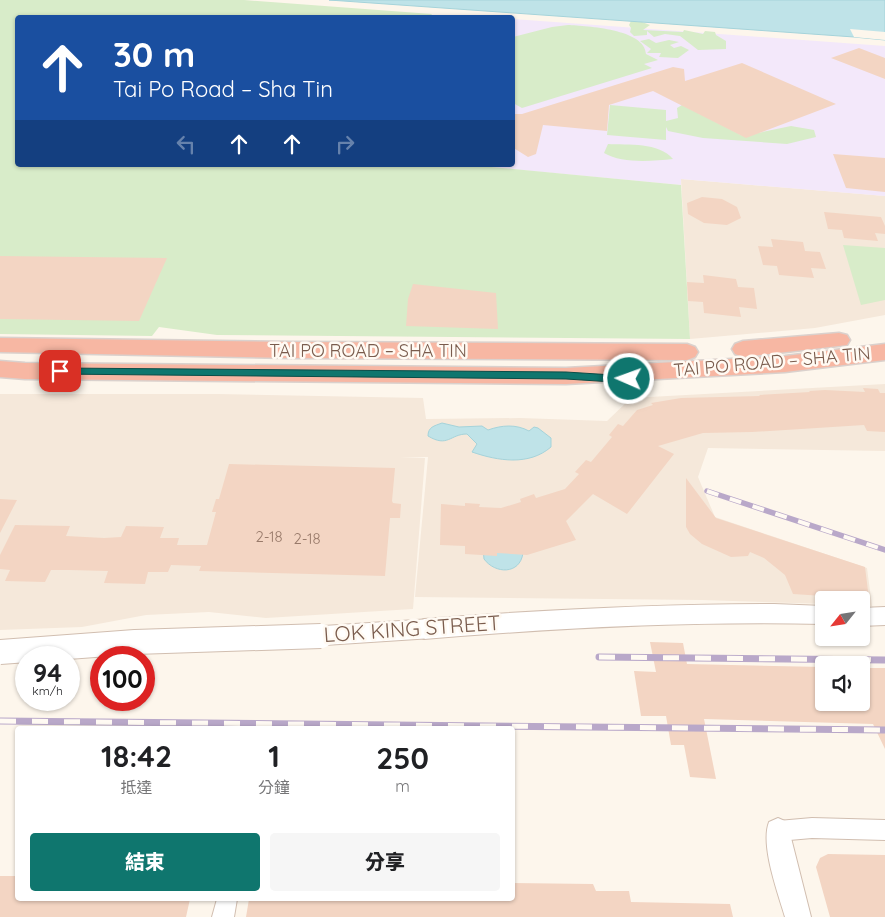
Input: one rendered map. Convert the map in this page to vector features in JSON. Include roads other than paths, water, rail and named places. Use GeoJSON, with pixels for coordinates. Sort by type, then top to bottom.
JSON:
{"type":"FeatureCollection","features":[{"type":"Feature","properties":{"kind":"highway","name":"TAI PO ROAD – SHA TIN"},"geometry":{"type":"LineString","coordinates":[[0,345],[648,353],[708,352],[885,334]]}},
{"type":"Feature","properties":{"kind":"highway","name":"TAI PO ROAD – SHA TIN"},"geometry":{"type":"LineString","coordinates":[[0,369],[25,371],[566,376],[785,364],[885,352]]}},
{"type":"Feature","properties":{"kind":"highway"},"geometry":{"type":"LineString","coordinates":[[566,376],[723,383],[885,370]]}},
{"type":"Feature","properties":{"kind":"highway"},"geometry":{"type":"LineString","coordinates":[[0,374],[25,371]]}},
{"type":"Feature","properties":{"kind":"street","name":"LOK KING STREET"},"geometry":{"type":"LineString","coordinates":[[0,652],[135,642],[300,637],[578,618],[676,614],[815,615]]}},
{"type":"Feature","properties":{"kind":"street"},"geometry":{"type":"LineString","coordinates":[[870,617],[885,616]]}},
{"type":"Feature","properties":{"kind":"street"},"geometry":{"type":"LineString","coordinates":[[798,917],[784,866],[778,830],[812,828],[885,830]]}},
{"type":"Feature","properties":{"kind":"street"},"geometry":{"type":"LineString","coordinates":[[224,917],[227,901]]}},
{"type":"Feature","properties":{"kind":"water"},"geometry":{"type":"Polygon","coordinates":[[[329,0],[885,0],[885,40],[854,37],[329,0]]]}},
{"type":"Feature","properties":{"kind":"water"},"geometry":{"type":"Polygon","coordinates":[[[442,423],[459,427],[482,426],[488,430],[509,426],[529,431],[534,427],[551,438],[551,447],[533,457],[523,459],[492,458],[472,452],[477,444],[467,434],[445,441],[428,436],[430,429],[442,423]]]}},
{"type":"Feature","properties":{"kind":"water"},"geometry":{"type":"Polygon","coordinates":[[[483,548],[523,553],[517,565],[512,569],[506,570],[489,564],[484,559],[483,548]]]}},
{"type":"Feature","properties":{"kind":"railway"},"geometry":{"type":"LineString","coordinates":[[707,491],[885,550]]}},
{"type":"Feature","properties":{"kind":"railway"},"geometry":{"type":"LineString","coordinates":[[599,657],[885,660]]}},
{"type":"Feature","properties":{"kind":"railway"},"geometry":{"type":"LineString","coordinates":[[0,721],[492,726]]}},
{"type":"Feature","properties":{"kind":"railway"},"geometry":{"type":"LineString","coordinates":[[515,726],[885,730]]}}]}
